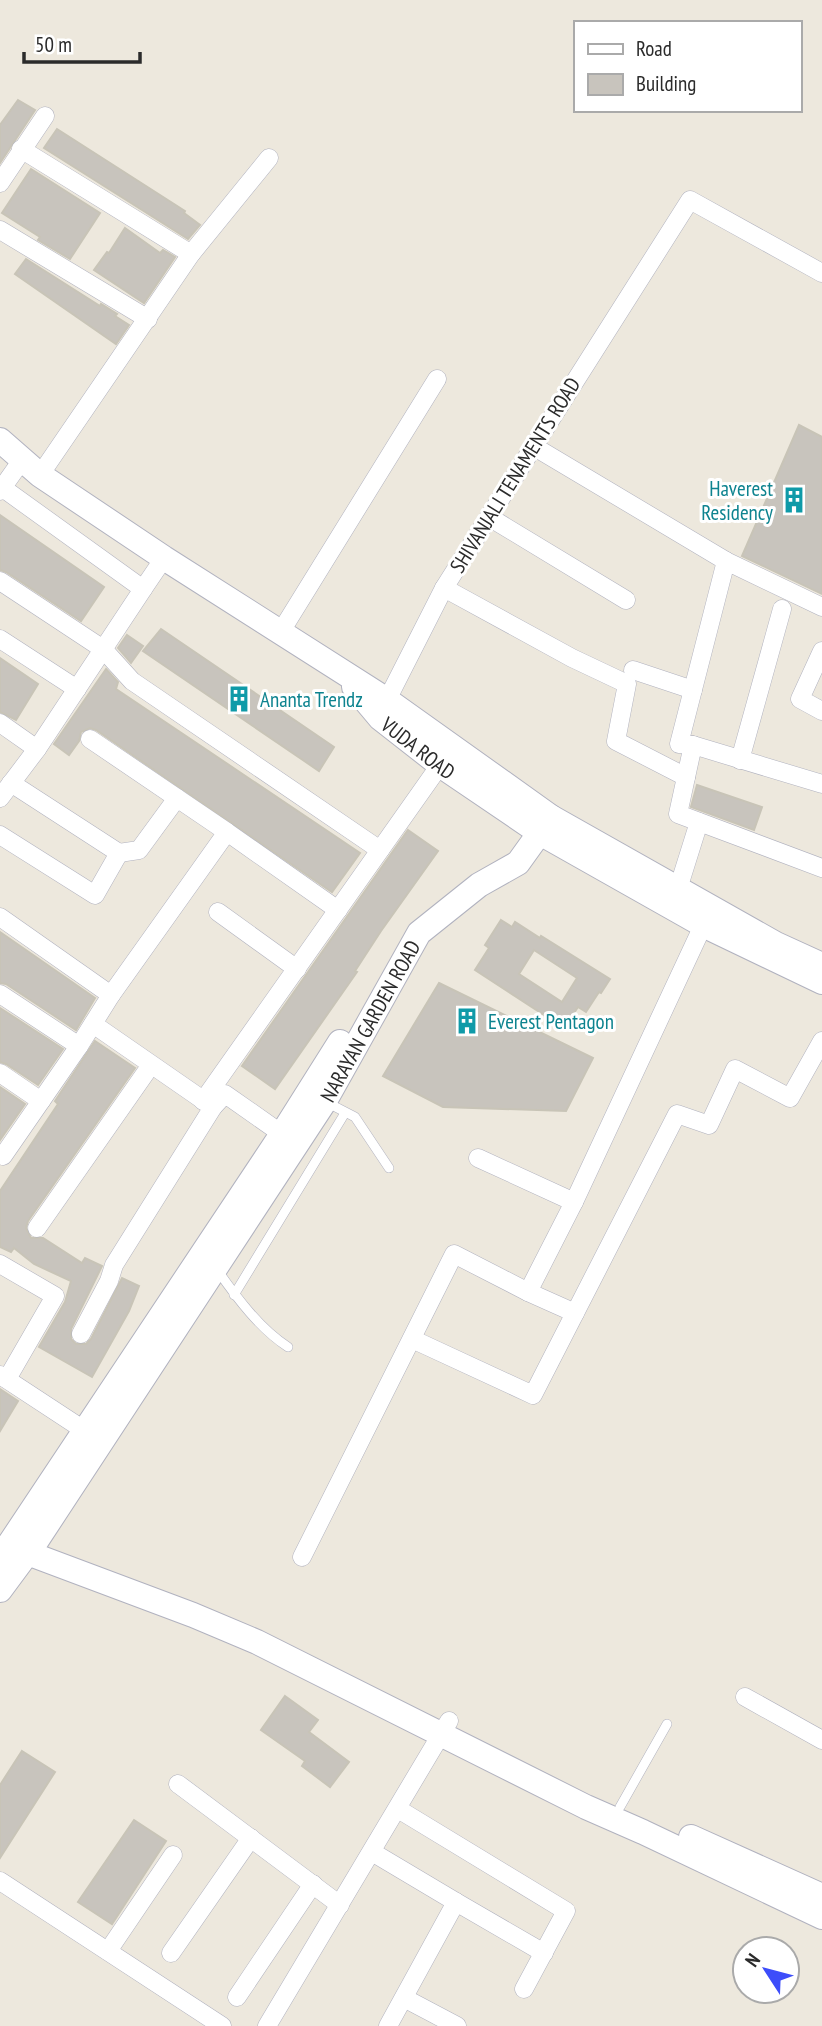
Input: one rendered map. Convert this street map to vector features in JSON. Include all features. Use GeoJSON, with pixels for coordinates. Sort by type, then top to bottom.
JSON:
{"type":"FeatureCollection","features":[{"type":"Feature","properties":{"kind":"street"},"geometry":{"type":"LineString","coordinates":[[0,183],[45,117]]}},
{"type":"Feature","properties":{"kind":"street"},"geometry":{"type":"LineString","coordinates":[[21,149],[191,254]]}},
{"type":"Feature","properties":{"kind":"street"},"geometry":{"type":"LineString","coordinates":[[11,480],[148,319],[191,254],[269,158]]}},
{"type":"Feature","properties":{"kind":"street","name":"SHIVANJALI TENAMENTS ROAD"},"geometry":{"type":"LineString","coordinates":[[686,777],[616,741],[627,684],[572,658],[444,588],[690,200],[822,273]]}},
{"type":"Feature","properties":{"kind":"street"},"geometry":{"type":"LineString","coordinates":[[0,230],[148,319]]}},
{"type":"Feature","properties":{"kind":"street"},"geometry":{"type":"LineString","coordinates":[[280,633],[437,379]]}},
{"type":"Feature","properties":{"kind":"street"},"geometry":{"type":"LineString","coordinates":[[0,440],[11,480],[152,577],[280,633],[340,671]]}},
{"type":"Feature","properties":{"kind":"street"},"geometry":{"type":"LineString","coordinates":[[533,446],[726,561],[822,607]]}},
{"type":"Feature","properties":{"kind":"street"},"geometry":{"type":"LineString","coordinates":[[11,480],[152,577]]}},
{"type":"Feature","properties":{"kind":"street"},"geometry":{"type":"LineString","coordinates":[[489,517],[626,600]]}},
{"type":"Feature","properties":{"kind":"street"},"geometry":{"type":"LineString","coordinates":[[726,561],[679,744],[693,745],[822,784]]}},
{"type":"Feature","properties":{"kind":"street"},"geometry":{"type":"LineString","coordinates":[[0,798],[37,749],[152,577]]}},
{"type":"Feature","properties":{"kind":"street"},"geometry":{"type":"LineString","coordinates":[[0,581],[103,649],[132,681],[380,850]]}},
{"type":"Feature","properties":{"kind":"street"},"geometry":{"type":"LineString","coordinates":[[387,700],[444,588]]}},
{"type":"Feature","properties":{"kind":"street"},"geometry":{"type":"LineString","coordinates":[[740,760],[782,609]]}},
{"type":"Feature","properties":{"kind":"street"},"geometry":{"type":"LineString","coordinates":[[0,639],[77,689]]}},
{"type":"Feature","properties":{"kind":"street"},"geometry":{"type":"LineString","coordinates":[[822,651],[800,699],[822,711]]}},
{"type":"Feature","properties":{"kind":"street"},"geometry":{"type":"LineString","coordinates":[[633,670],[693,690]]}},
{"type":"Feature","properties":{"kind":"street","name":"VUDA ROAD"},"geometry":{"type":"LineString","coordinates":[[340,671],[387,700],[534,841],[678,889],[707,916],[822,982]]}},
{"type":"Feature","properties":{"kind":"street","name":"VUDA ROAD"},"geometry":{"type":"LineString","coordinates":[[340,671],[380,718],[534,841],[822,965]]}},
{"type":"Feature","properties":{"kind":"street"},"geometry":{"type":"LineString","coordinates":[[0,723],[37,749]]}},
{"type":"Feature","properties":{"kind":"street"},"geometry":{"type":"LineString","coordinates":[[90,739],[338,910]]}},
{"type":"Feature","properties":{"kind":"street"},"geometry":{"type":"LineString","coordinates":[[693,745],[678,814],[822,868]]}},
{"type":"Feature","properties":{"kind":"street"},"geometry":{"type":"LineString","coordinates":[[81,1334],[109,1281],[114,1265],[208,1104],[297,969],[440,765]]}},
{"type":"Feature","properties":{"kind":"street"},"geometry":{"type":"LineString","coordinates":[[11,783],[119,853],[139,850],[177,798]]}},
{"type":"Feature","properties":{"kind":"street"},"geometry":{"type":"LineString","coordinates":[[678,889],[699,822]]}},
{"type":"Feature","properties":{"kind":"street"},"geometry":{"type":"LineString","coordinates":[[0,1154],[3,1156],[111,995],[227,832]]}},
{"type":"Feature","properties":{"kind":"street"},"geometry":{"type":"LineString","coordinates":[[0,835],[95,895],[119,853]]}},
{"type":"Feature","properties":{"kind":"street"},"geometry":{"type":"LineString","coordinates":[[479,885],[534,841]]}},
{"type":"Feature","properties":{"kind":"street","name":"NARAYAN GARDEN ROAD"},"geometry":{"type":"LineString","coordinates":[[93,1437],[288,1141],[335,1107],[415,940],[429,923],[479,885]]}},
{"type":"Feature","properties":{"kind":"street","name":"NARAYAN GARDEN ROAD"},"geometry":{"type":"LineString","coordinates":[[0,1590],[15,1546],[215,1266],[415,921],[440,897],[453,890],[479,885]]}},
{"type":"Feature","properties":{"kind":"street"},"geometry":{"type":"LineString","coordinates":[[218,912],[297,969]]}},
{"type":"Feature","properties":{"kind":"street"},"geometry":{"type":"LineString","coordinates":[[528,1292],[574,1202],[707,916]]}},
{"type":"Feature","properties":{"kind":"street"},"geometry":{"type":"LineString","coordinates":[[0,918],[111,995]]}},
{"type":"Feature","properties":{"kind":"street"},"geometry":{"type":"LineString","coordinates":[[0,994],[79,1046]]}},
{"type":"Feature","properties":{"kind":"street"},"geometry":{"type":"LineString","coordinates":[[93,1024],[208,1104]]}},
{"type":"Feature","properties":{"kind":"street"},"geometry":{"type":"LineString","coordinates":[[412,1339],[533,1395],[677,1114],[709,1125],[736,1069],[790,1098],[822,1041]]}},
{"type":"Feature","properties":{"kind":"street"},"geometry":{"type":"LineString","coordinates":[[37,1228],[152,1065]]}},
{"type":"Feature","properties":{"kind":"street"},"geometry":{"type":"LineString","coordinates":[[0,1073],[41,1101]]}},
{"type":"Feature","properties":{"kind":"street"},"geometry":{"type":"LineString","coordinates":[[208,1104],[225,1094],[288,1141]]}},
{"type":"Feature","properties":{"kind":"street"},"geometry":{"type":"LineString","coordinates":[[478,1158],[574,1202]]}},
{"type":"Feature","properties":{"kind":"street"},"geometry":{"type":"LineString","coordinates":[[302,1557],[454,1254],[575,1313]]}},
{"type":"Feature","properties":{"kind":"street"},"geometry":{"type":"LineString","coordinates":[[0,1264],[55,1296],[4,1377],[93,1437]]}},
{"type":"Feature","properties":{"kind":"street"},"geometry":{"type":"LineString","coordinates":[[15,1546],[227,1614],[381,1686],[445,1727],[603,1816],[643,1832],[822,1917]]}},
{"type":"Feature","properties":{"kind":"street"},"geometry":{"type":"LineString","coordinates":[[745,1697],[822,1740]]}},
{"type":"Feature","properties":{"kind":"street"},"geometry":{"type":"LineString","coordinates":[[445,1727],[822,1896]]}},
{"type":"Feature","properties":{"kind":"street"},"geometry":{"type":"LineString","coordinates":[[267,2026],[445,1727]]}},
{"type":"Feature","properties":{"kind":"street"},"geometry":{"type":"LineString","coordinates":[[178,1784],[340,1905]]}},
{"type":"Feature","properties":{"kind":"street"},"geometry":{"type":"LineString","coordinates":[[398,1808],[566,1911],[524,1989]]}},
{"type":"Feature","properties":{"kind":"street"},"geometry":{"type":"LineString","coordinates":[[171,1954],[251,1838]]}},
{"type":"Feature","properties":{"kind":"street"},"geometry":{"type":"LineString","coordinates":[[372,1852],[544,1953]]}},
{"type":"Feature","properties":{"kind":"street"},"geometry":{"type":"LineString","coordinates":[[108,1951],[173,1855]]}},
{"type":"Feature","properties":{"kind":"street"},"geometry":{"type":"LineString","coordinates":[[0,1881],[222,2026]]}},
{"type":"Feature","properties":{"kind":"street"},"geometry":{"type":"LineString","coordinates":[[237,1997],[313,1884]]}},
{"type":"Feature","properties":{"kind":"street"},"geometry":{"type":"LineString","coordinates":[[388,2026],[456,1902]]}},
{"type":"Feature","properties":{"kind":"street"},"geometry":{"type":"LineString","coordinates":[[404,1998],[457,2026]]}},
{"type":"Feature","properties":{"kind":"lane"},"geometry":{"type":"LineString","coordinates":[[234,1294],[335,1107],[355,1117],[389,1168]]}},
{"type":"Feature","properties":{"kind":"lane"},"geometry":{"type":"LineString","coordinates":[[215,1266],[234,1294],[270,1333],[288,1347]]}},
{"type":"Feature","properties":{"kind":"lane"},"geometry":{"type":"LineString","coordinates":[[620,1807],[667,1724]]}},
{"type":"Feature","properties":{"kind":"building"},"geometry":{"type":"Polygon","coordinates":[[[18,100],[35,110],[0,163],[0,125],[18,100]]]}},
{"type":"Feature","properties":{"kind":"building"},"geometry":{"type":"Polygon","coordinates":[[[57,129],[185,211],[184,213],[200,225],[188,239],[44,148],[57,129]]]}},
{"type":"Feature","properties":{"kind":"building"},"geometry":{"type":"Polygon","coordinates":[[[31,169],[100,213],[70,259],[38,240],[40,237],[2,213],[31,169]]]}},
{"type":"Feature","properties":{"kind":"building"},"geometry":{"type":"Polygon","coordinates":[[[125,228],[160,253],[163,250],[175,257],[144,303],[94,270],[125,228]]]}},
{"type":"Feature","properties":{"kind":"building"},"geometry":{"type":"Polygon","coordinates":[[[26,259],[117,314],[115,316],[129,325],[116,344],[15,274],[26,259]]]}},
{"type":"Feature","properties":{"kind":"building","name":"Haverest Residency"},"geometry":{"type":"Polygon","coordinates":[[[799,425],[822,437],[822,594],[742,556],[799,425]]]}},
{"type":"Feature","properties":{"kind":"building"},"geometry":{"type":"Polygon","coordinates":[[[0,515],[104,587],[81,621],[0,570],[0,515]]]}},
{"type":"Feature","properties":{"kind":"building","name":"Ananta Trendz"},"geometry":{"type":"Polygon","coordinates":[[[161,629],[334,747],[319,771],[143,651],[161,629]]]}},
{"type":"Feature","properties":{"kind":"building"},"geometry":{"type":"Polygon","coordinates":[[[127,635],[143,646],[131,663],[118,648],[127,635]]]}},
{"type":"Feature","properties":{"kind":"building"},"geometry":{"type":"Polygon","coordinates":[[[0,658],[38,684],[16,720],[0,712],[0,658]]]}},
{"type":"Feature","properties":{"kind":"building"},"geometry":{"type":"Polygon","coordinates":[[[106,669],[118,682],[116,689],[360,853],[332,892],[96,730],[90,728],[81,732],[79,741],[69,755],[54,744],[106,669]]]}},
{"type":"Feature","properties":{"kind":"building"},"geometry":{"type":"Polygon","coordinates":[[[697,785],[762,807],[754,830],[691,807],[697,785]]]}},
{"type":"Feature","properties":{"kind":"building"},"geometry":{"type":"Polygon","coordinates":[[[408,830],[438,851],[275,1089],[242,1066],[408,830]]]}},
{"type":"Feature","properties":{"kind":"building"},"geometry":{"type":"Polygon","coordinates":[[[501,920],[512,927],[515,922],[610,979],[586,1012],[578,1007],[564,1028],[475,970],[489,948],[485,945],[501,920]],[[534,950],[519,974],[562,1002],[577,978],[534,950]]]}},
{"type":"Feature","properties":{"kind":"building"},"geometry":{"type":"Polygon","coordinates":[[[0,932],[95,998],[76,1030],[6,984],[0,983],[0,932]]]}},
{"type":"Feature","properties":{"kind":"building","name":"Everest Pentagon"},"geometry":{"type":"Polygon","coordinates":[[[439,983],[593,1058],[566,1111],[443,1107],[383,1076],[439,983]]]}},
{"type":"Feature","properties":{"kind":"building"},"geometry":{"type":"Polygon","coordinates":[[[0,1008],[63,1049],[38,1085],[0,1062],[0,1008]]]}},
{"type":"Feature","properties":{"kind":"building"},"geometry":{"type":"Polygon","coordinates":[[[95,1041],[135,1068],[28,1221],[26,1228],[31,1238],[43,1238],[82,1263],[85,1258],[102,1266],[71,1329],[71,1339],[76,1344],[86,1344],[91,1339],[122,1278],[139,1286],[129,1311],[92,1377],[39,1347],[65,1302],[71,1281],[34,1264],[14,1248],[11,1252],[0,1247],[0,1191],[58,1104],[55,1101],[95,1041]]]}},
{"type":"Feature","properties":{"kind":"building"},"geometry":{"type":"Polygon","coordinates":[[[0,1087],[25,1104],[0,1140],[0,1087]]]}},
{"type":"Feature","properties":{"kind":"building"},"geometry":{"type":"Polygon","coordinates":[[[0,1389],[18,1401],[0,1431],[0,1389]]]}},
{"type":"Feature","properties":{"kind":"building"},"geometry":{"type":"Polygon","coordinates":[[[285,1696],[318,1720],[309,1732],[349,1762],[330,1787],[302,1766],[305,1761],[261,1730],[285,1696]]]}},
{"type":"Feature","properties":{"kind":"building"},"geometry":{"type":"Polygon","coordinates":[[[22,1751],[55,1772],[0,1858],[0,1785],[22,1751]]]}},
{"type":"Feature","properties":{"kind":"building"},"geometry":{"type":"Polygon","coordinates":[[[134,1820],[166,1841],[112,1924],[78,1902],[134,1820]]]}},
{"type":"Feature","properties":{"kind":"place","name":"Haverest Residency"},"geometry":{"type":"Point","coordinates":[794,500]}},
{"type":"Feature","properties":{"kind":"place","name":"Ananta Trendz"},"geometry":{"type":"Point","coordinates":[239,699]}},
{"type":"Feature","properties":{"kind":"place","name":"Everest Pentagon"},"geometry":{"type":"Point","coordinates":[467,1021]}}]}
